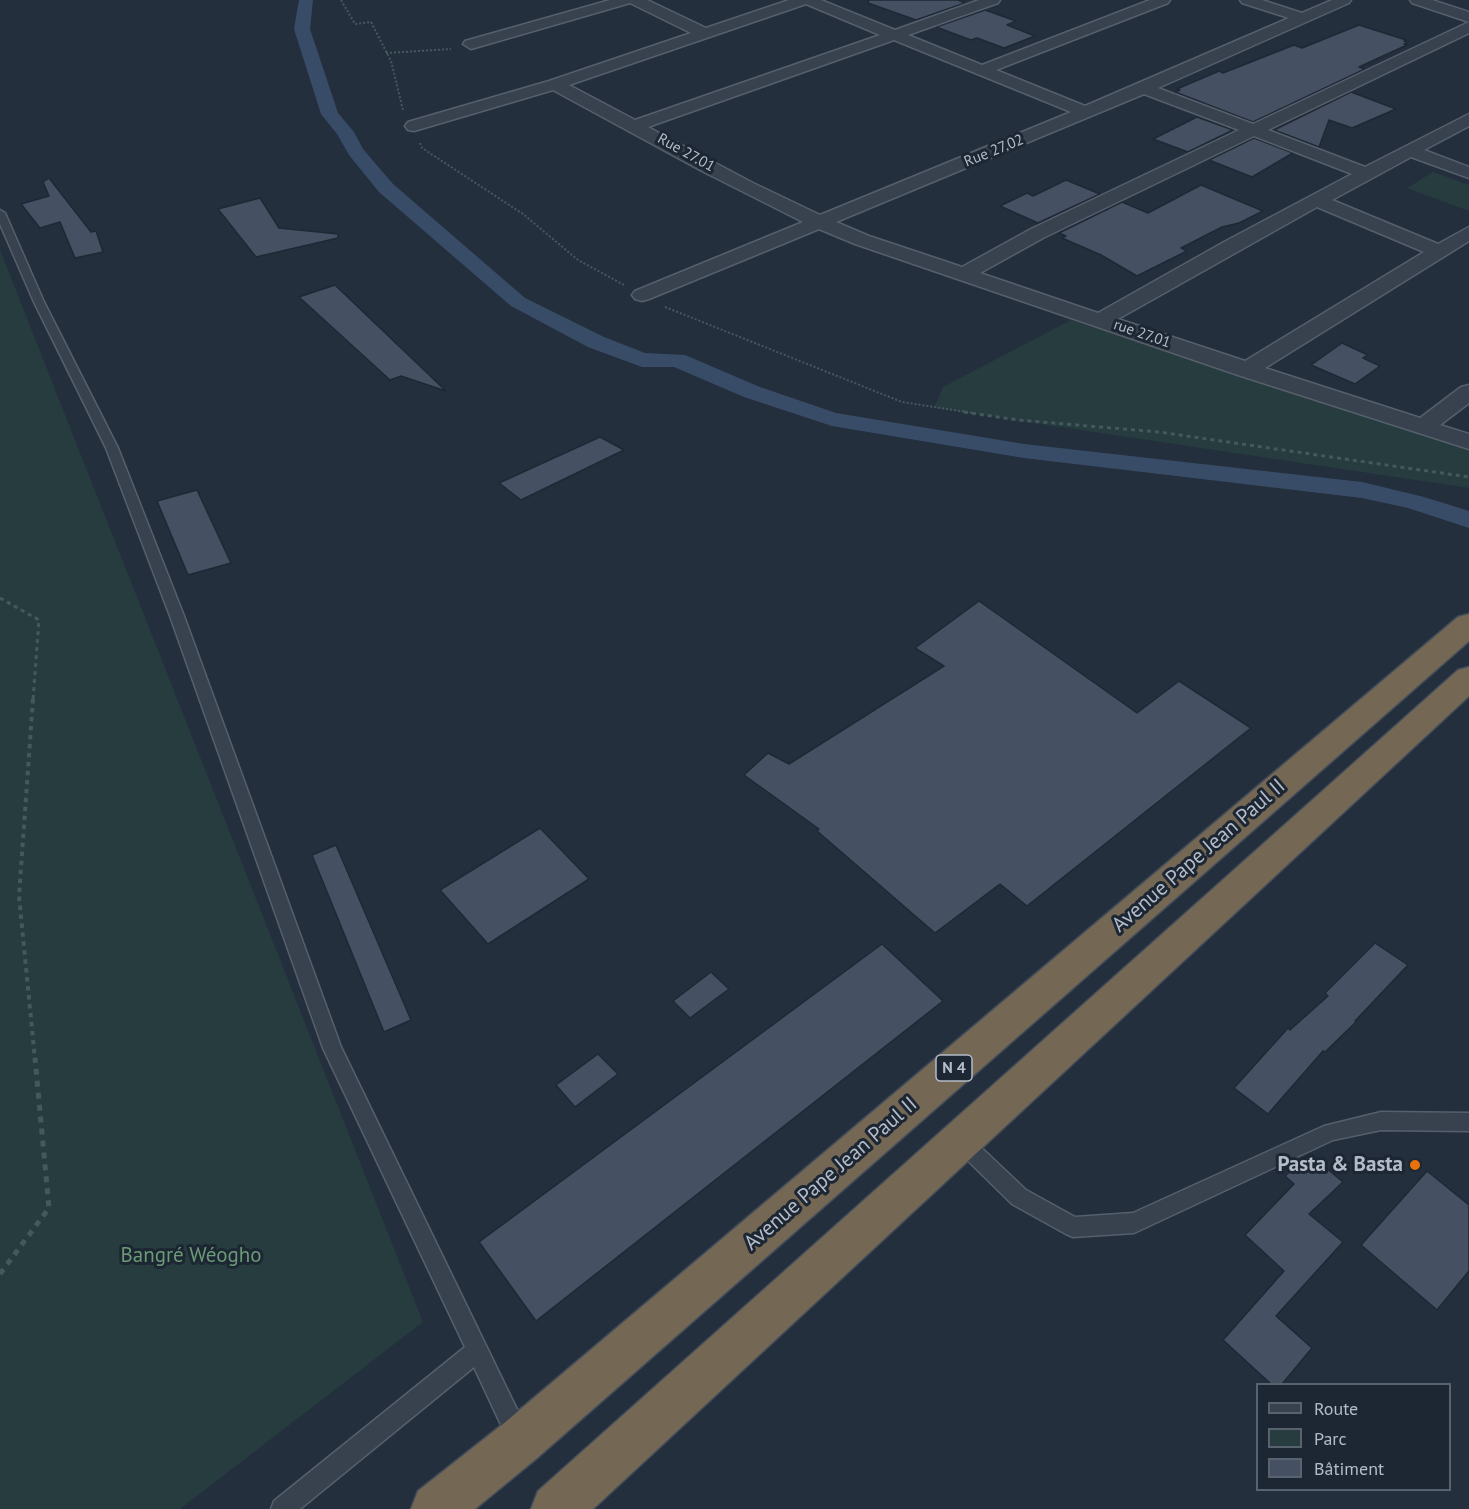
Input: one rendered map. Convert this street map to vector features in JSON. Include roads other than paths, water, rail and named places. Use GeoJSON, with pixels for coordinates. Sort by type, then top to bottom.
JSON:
{"type":"FeatureCollection","features":[{"type":"Feature","properties":{"kind":"highway","name":"Avenue Pape Jean Paul II"},"geometry":{"type":"LineString","coordinates":[[436,1509],[520,1441],[1469,624]]}},
{"type":"Feature","properties":{"kind":"highway"},"geometry":{"type":"LineString","coordinates":[[556,1509],[1469,678]]}},
{"type":"Feature","properties":{"kind":"street"},"geometry":{"type":"LineString","coordinates":[[471,44],[626,0]]}},
{"type":"Feature","properties":{"kind":"street"},"geometry":{"type":"LineString","coordinates":[[635,0],[706,34]]}},
{"type":"Feature","properties":{"kind":"street"},"geometry":{"type":"LineString","coordinates":[[414,126],[555,84],[804,0]]}},
{"type":"Feature","properties":{"kind":"street"},"geometry":{"type":"LineString","coordinates":[[808,0],[1085,112]]}},
{"type":"Feature","properties":{"kind":"street"},"geometry":{"type":"LineString","coordinates":[[636,126],[993,0]]}},
{"type":"Feature","properties":{"kind":"street"},"geometry":{"type":"LineString","coordinates":[[982,70],[1163,0]]}},
{"type":"Feature","properties":{"kind":"street"},"geometry":{"type":"LineString","coordinates":[[1247,0],[1303,18]]}},
{"type":"Feature","properties":{"kind":"street","name":"Rue 27.02"},"geometry":{"type":"LineString","coordinates":[[642,295],[1144,88],[1344,0]]}},
{"type":"Feature","properties":{"kind":"street"},"geometry":{"type":"LineString","coordinates":[[1417,0],[1469,17]]}},
{"type":"Feature","properties":{"kind":"street"},"geometry":{"type":"LineString","coordinates":[[964,274],[1038,233],[1469,27]]}},
{"type":"Feature","properties":{"kind":"street","name":"Rue 27.01"},"geometry":{"type":"LineString","coordinates":[[555,84],[817,222]]}},
{"type":"Feature","properties":{"kind":"street"},"geometry":{"type":"LineString","coordinates":[[1144,88],[1367,174]]}},
{"type":"Feature","properties":{"kind":"street"},"geometry":{"type":"LineString","coordinates":[[1101,320],[1177,276],[1469,119]]}},
{"type":"Feature","properties":{"kind":"street"},"geometry":{"type":"LineString","coordinates":[[1410,151],[1469,173]]}},
{"type":"Feature","properties":{"kind":"street"},"geometry":{"type":"LineString","coordinates":[[1318,201],[1438,251]]}},
{"type":"Feature","properties":{"kind":"street","name":"rue 27.01"},"geometry":{"type":"LineString","coordinates":[[817,222],[891,250],[1246,370],[1469,442]]}},
{"type":"Feature","properties":{"kind":"street"},"geometry":{"type":"LineString","coordinates":[[1246,370],[1469,233]]}},
{"type":"Feature","properties":{"kind":"street"},"geometry":{"type":"LineString","coordinates":[[1423,427],[1469,392]]}},
{"type":"Feature","properties":{"kind":"lane"},"geometry":{"type":"LineString","coordinates":[[0,213],[39,302],[112,448],[177,616],[332,1048],[520,1441]]}},
{"type":"Feature","properties":{"kind":"lane"},"geometry":{"type":"LineString","coordinates":[[961,1141],[1019,1197],[1073,1227],[1134,1223],[1331,1132],[1381,1121],[1469,1122]]}},
{"type":"Feature","properties":{"kind":"lane"},"geometry":{"type":"LineString","coordinates":[[282,1509],[477,1351]]}},
{"type":"Feature","properties":{"kind":"waterway"},"geometry":{"type":"LineString","coordinates":[[306,0],[302,29],[330,114],[345,132],[355,151],[386,188],[518,302],[596,342],[642,360],[677,360],[752,392],[832,419],[1024,451],[1362,490],[1415,502],[1469,520]]}},
{"type":"Feature","properties":{"kind":"place","name":"Pasta & Basta"},"geometry":{"type":"Point","coordinates":[1415,1165]}},
{"type":"Feature","properties":{"kind":"park label","name":"Bangré Wéogho"},"geometry":{"type":"Point","coordinates":[191,1256]}}]}
